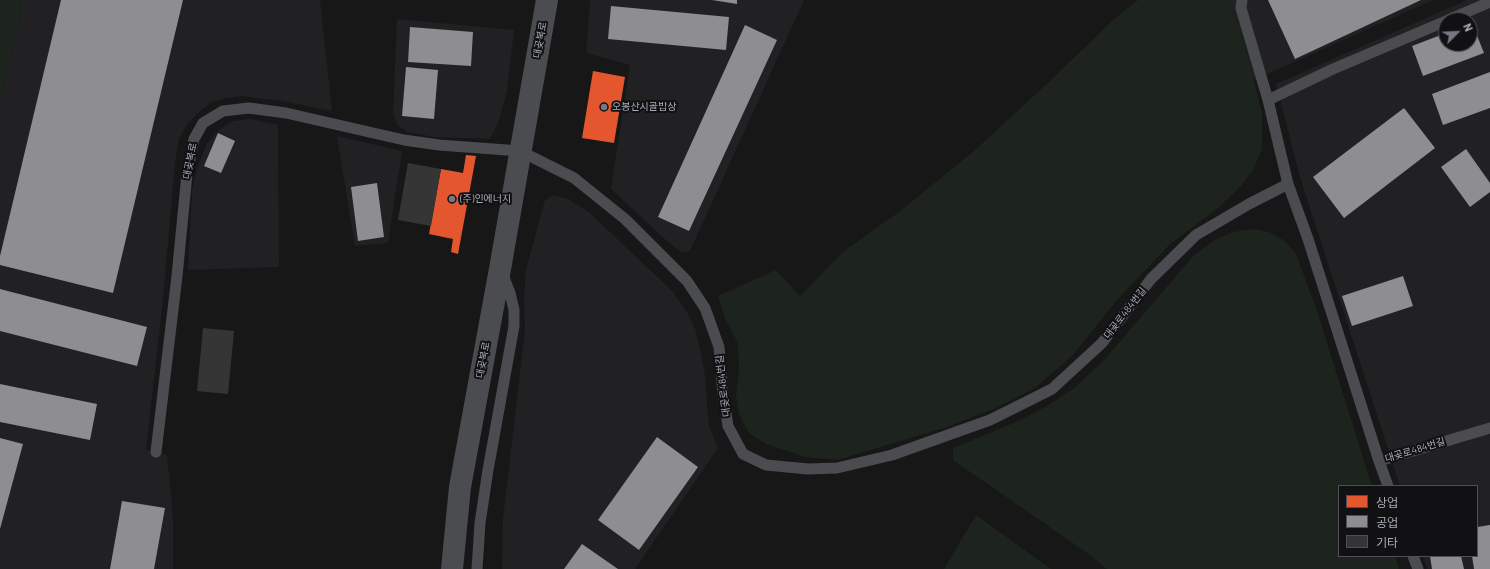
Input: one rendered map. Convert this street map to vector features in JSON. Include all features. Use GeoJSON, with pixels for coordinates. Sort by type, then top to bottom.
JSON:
{"type":"FeatureCollection","features":[{"type":"Feature","properties":{"kind":"street","name":"대곶북로"},"geometry":{"type":"LineString","coordinates":[[452,569],[460,487],[547,0]]}},
{"type":"Feature","properties":{"kind":"lane"},"geometry":{"type":"LineString","coordinates":[[1242,0],[1241,8],[1268,100],[1288,184]]}},
{"type":"Feature","properties":{"kind":"lane"},"geometry":{"type":"LineString","coordinates":[[1466,12],[1490,2]]}},
{"type":"Feature","properties":{"kind":"lane"},"geometry":{"type":"LineString","coordinates":[[1268,100],[1333,69],[1438,24]]}},
{"type":"Feature","properties":{"kind":"lane","name":"대곶북로"},"geometry":{"type":"LineString","coordinates":[[156,452],[177,276],[187,174],[194,139],[203,123],[223,111],[249,108],[286,113],[404,140],[439,145],[520,151],[574,178],[625,219],[687,281]]}},
{"type":"Feature","properties":{"kind":"lane","name":"대곶로484번길"},"geometry":{"type":"LineString","coordinates":[[687,281],[705,308],[719,347],[723,394],[728,426],[743,454],[766,465],[808,469],[837,468],[892,455],[990,420],[1052,389],[1102,343],[1151,279],[1196,235],[1249,204],[1288,184],[1310,247],[1379,461],[1490,428]]}},
{"type":"Feature","properties":{"kind":"lane"},"geometry":{"type":"LineString","coordinates":[[477,569],[480,523],[486,477],[514,326],[514,310],[510,293],[500,269]]}},
{"type":"Feature","properties":{"kind":"lane"},"geometry":{"type":"LineString","coordinates":[[1379,461],[1388,485]]}},
{"type":"Feature","properties":{"kind":"lane"},"geometry":{"type":"LineString","coordinates":[[1413,557],[1418,569]]}},
{"type":"Feature","properties":{"kind":"shaded area"},"geometry":{"type":"Polygon","coordinates":[[[0,0],[21,0],[19,24],[0,100],[0,0]]]}},
{"type":"Feature","properties":{"kind":"shaded area"},"geometry":{"type":"Polygon","coordinates":[[[21,0],[320,0],[332,111],[282,101],[242,96],[226,98],[212,102],[200,111],[187,124],[179,139],[175,163],[163,299],[146,450],[167,455],[173,517],[173,569],[0,569],[0,100],[19,24],[21,0]]]}},
{"type":"Feature","properties":{"kind":"shaded area"},"geometry":{"type":"Polygon","coordinates":[[[590,0],[804,0],[690,251],[682,253],[611,189],[630,65],[586,53],[590,0]]]}},
{"type":"Feature","properties":{"kind":"shaded area"},"geometry":{"type":"Polygon","coordinates":[[[1138,0],[1230,0],[1248,56],[1262,114],[1262,149],[1253,170],[1241,186],[1218,208],[1170,244],[1116,301],[1073,355],[1035,388],[996,408],[947,427],[837,460],[806,457],[766,444],[749,433],[739,414],[736,394],[739,370],[738,343],[725,318],[718,296],[776,270],[800,296],[844,251],[899,212],[974,151],[1113,20],[1138,0]]]}},
{"type":"Feature","properties":{"kind":"shaded area"},"geometry":{"type":"Polygon","coordinates":[[[1230,0],[1433,0],[1254,80],[1230,0]]]}},
{"type":"Feature","properties":{"kind":"shaded area"},"geometry":{"type":"Polygon","coordinates":[[[1467,0],[1490,0],[1490,569],[1427,569],[1423,557],[1478,557],[1478,485],[1400,485],[1300,177],[1276,84],[1438,13],[1438,52],[1478,52],[1478,12],[1440,12],[1467,0]]]}},
{"type":"Feature","properties":{"kind":"shaded area"},"geometry":{"type":"Polygon","coordinates":[[[397,19],[514,30],[507,91],[499,121],[490,139],[434,137],[407,132],[397,125],[393,113],[397,19]]]}},
{"type":"Feature","properties":{"kind":"shaded area"},"geometry":{"type":"Polygon","coordinates":[[[250,119],[278,125],[279,267],[188,270],[192,190],[198,165],[207,144],[219,130],[233,121],[250,119]]]}},
{"type":"Feature","properties":{"kind":"shaded area"},"geometry":{"type":"Polygon","coordinates":[[[337,136],[402,151],[388,243],[355,246],[337,136]]]}},
{"type":"Feature","properties":{"kind":"shaded area"},"geometry":{"type":"Polygon","coordinates":[[[554,195],[568,199],[589,212],[672,291],[687,312],[696,331],[704,368],[709,426],[718,448],[635,569],[502,569],[503,519],[525,330],[524,296],[526,270],[545,200],[554,195]]]}},
{"type":"Feature","properties":{"kind":"shaded area"},"geometry":{"type":"Polygon","coordinates":[[[1253,229],[1269,232],[1285,241],[1296,254],[1317,311],[1372,485],[1338,485],[1338,557],[1395,557],[1399,569],[1107,569],[1090,555],[953,460],[953,448],[1021,420],[1047,406],[1073,389],[1104,360],[1194,255],[1213,241],[1233,232],[1253,229]]]}},
{"type":"Feature","properties":{"kind":"shaded area"},"geometry":{"type":"Polygon","coordinates":[[[976,515],[1051,569],[944,569],[976,515]]]}},
{"type":"Feature","properties":{"kind":"building: 상업","name":"오봉산시골밥상"},"geometry":{"type":"Polygon","coordinates":[[[593,71],[625,77],[614,143],[582,138],[593,71]]]}},
{"type":"Feature","properties":{"kind":"building: 상업","name":"(주)인에너지"},"geometry":{"type":"Polygon","coordinates":[[[466,155],[476,156],[458,254],[451,252],[453,239],[429,234],[441,169],[463,173],[466,155]]]}},
{"type":"Feature","properties":{"kind":"building: 공업"},"geometry":{"type":"Polygon","coordinates":[[[61,0],[183,0],[113,293],[0,265],[0,256],[61,0]]]}},
{"type":"Feature","properties":{"kind":"building: 공업"},"geometry":{"type":"Polygon","coordinates":[[[712,0],[737,0],[737,4],[712,0]]]}},
{"type":"Feature","properties":{"kind":"building: 공업"},"geometry":{"type":"Polygon","coordinates":[[[1268,0],[1421,0],[1295,59],[1268,0]]]}},
{"type":"Feature","properties":{"kind":"building: 공업"},"geometry":{"type":"Polygon","coordinates":[[[611,6],[729,17],[726,50],[608,39],[611,6]]]}},
{"type":"Feature","properties":{"kind":"building: 공업"},"geometry":{"type":"Polygon","coordinates":[[[745,25],[777,40],[689,231],[658,217],[745,25]]]}},
{"type":"Feature","properties":{"kind":"building: 공업"},"geometry":{"type":"Polygon","coordinates":[[[410,27],[473,32],[471,66],[408,62],[410,27]]]}},
{"type":"Feature","properties":{"kind":"building: 공업"},"geometry":{"type":"Polygon","coordinates":[[[1438,36],[1438,52],[1478,52],[1478,38],[1484,53],[1423,76],[1412,46],[1438,36]]]}},
{"type":"Feature","properties":{"kind":"building: 공업"},"geometry":{"type":"Polygon","coordinates":[[[406,67],[438,70],[434,119],[402,116],[406,67]]]}},
{"type":"Feature","properties":{"kind":"building: 공업"},"geometry":{"type":"Polygon","coordinates":[[[1490,72],[1490,108],[1443,125],[1432,94],[1490,72]]]}},
{"type":"Feature","properties":{"kind":"building: 공업"},"geometry":{"type":"Polygon","coordinates":[[[1404,108],[1435,148],[1344,218],[1313,177],[1404,108]]]}},
{"type":"Feature","properties":{"kind":"building: 공업"},"geometry":{"type":"Polygon","coordinates":[[[218,133],[235,141],[221,173],[204,166],[218,133]]]}},
{"type":"Feature","properties":{"kind":"building: 공업"},"geometry":{"type":"Polygon","coordinates":[[[1466,149],[1490,183],[1490,192],[1470,207],[1441,167],[1466,149]]]}},
{"type":"Feature","properties":{"kind":"building: 공업"},"geometry":{"type":"Polygon","coordinates":[[[377,183],[384,237],[358,241],[351,187],[377,183]]]}},
{"type":"Feature","properties":{"kind":"building: 공업"},"geometry":{"type":"Polygon","coordinates":[[[1403,276],[1413,306],[1352,326],[1342,296],[1403,276]]]}},
{"type":"Feature","properties":{"kind":"building: 공업"},"geometry":{"type":"Polygon","coordinates":[[[0,289],[147,327],[137,366],[0,331],[0,289]]]}},
{"type":"Feature","properties":{"kind":"building: 공업"},"geometry":{"type":"Polygon","coordinates":[[[0,384],[97,404],[90,440],[0,422],[0,384]]]}},
{"type":"Feature","properties":{"kind":"building: 공업"},"geometry":{"type":"Polygon","coordinates":[[[657,437],[698,467],[639,550],[598,520],[657,437]]]}},
{"type":"Feature","properties":{"kind":"building: 공업"},"geometry":{"type":"Polygon","coordinates":[[[0,438],[23,444],[0,529],[0,438]]]}},
{"type":"Feature","properties":{"kind":"building: 공업"},"geometry":{"type":"Polygon","coordinates":[[[122,501],[165,508],[154,569],[110,569],[122,501]]]}},
{"type":"Feature","properties":{"kind":"building: 공업"},"geometry":{"type":"Polygon","coordinates":[[[1490,525],[1490,569],[1474,569],[1472,557],[1478,557],[1478,527],[1490,525]]]}},
{"type":"Feature","properties":{"kind":"building: 공업"},"geometry":{"type":"Polygon","coordinates":[[[582,544],[618,569],[564,569],[582,544]]]}},
{"type":"Feature","properties":{"kind":"building: 공업"},"geometry":{"type":"Polygon","coordinates":[[[1430,557],[1461,557],[1464,569],[1432,569],[1430,557]]]}},
{"type":"Feature","properties":{"kind":"building: 기타"},"geometry":{"type":"Polygon","coordinates":[[[408,163],[441,169],[431,226],[398,220],[408,163]]]}},
{"type":"Feature","properties":{"kind":"building: 기타"},"geometry":{"type":"Polygon","coordinates":[[[203,328],[234,331],[228,394],[197,391],[203,328]]]}},
{"type":"Feature","properties":{"kind":"place","name":"오봉산시골밥상"},"geometry":{"type":"Point","coordinates":[604,107]}},
{"type":"Feature","properties":{"kind":"place","name":"(주)인에너지"},"geometry":{"type":"Point","coordinates":[452,199]}}]}
